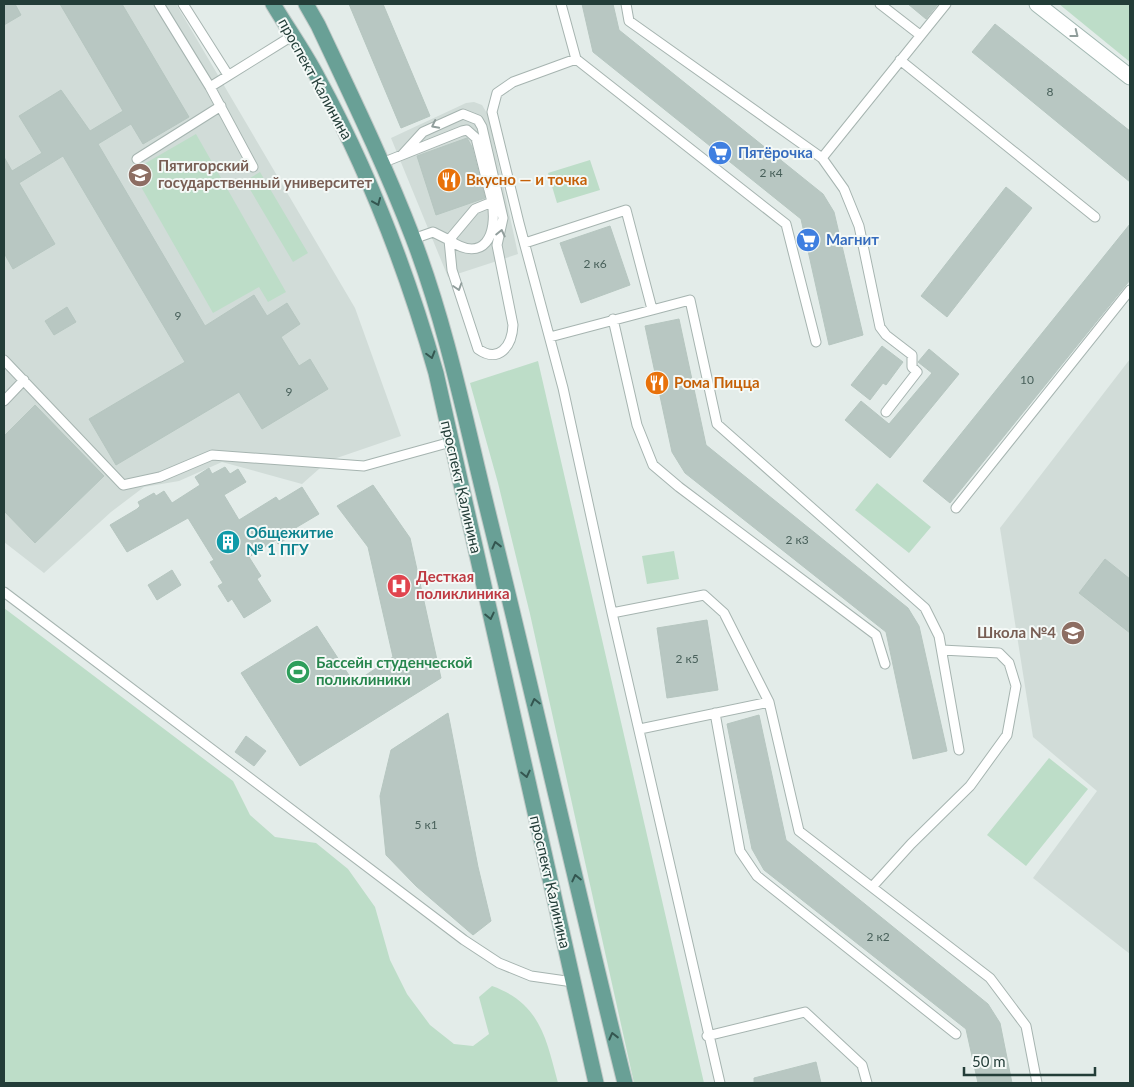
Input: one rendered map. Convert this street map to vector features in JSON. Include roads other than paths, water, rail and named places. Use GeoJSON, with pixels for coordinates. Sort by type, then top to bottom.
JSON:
{"type":"FeatureCollection","features":[{"type":"Feature","properties":{"kind":"main road","name":"проспект Калинина"},"geometry":{"type":"LineString","coordinates":[[273,4],[318,77],[335,112],[394,242],[418,308],[452,442],[596,1082]]}},
{"type":"Feature","properties":{"kind":"main road","name":"проспект Калинина"},"geometry":{"type":"LineString","coordinates":[[306,4],[318,25],[382,163],[413,239],[455,378],[528,674],[624,1079]]}},
{"type":"Feature","properties":{"kind":"main road"},"geometry":{"type":"LineString","coordinates":[[596,1082],[624,1079]]}},
{"type":"Feature","properties":{"kind":"street"},"geometry":{"type":"LineString","coordinates":[[1037,4],[1130,77]]}},
{"type":"Feature","properties":{"kind":"lane"},"geometry":{"type":"LineString","coordinates":[[159,4],[221,106],[253,167]]}},
{"type":"Feature","properties":{"kind":"lane"},"geometry":{"type":"LineString","coordinates":[[183,4],[228,75]]}},
{"type":"Feature","properties":{"kind":"lane"},"geometry":{"type":"LineString","coordinates":[[561,4],[576,58],[786,224],[816,342]]}},
{"type":"Feature","properties":{"kind":"lane"},"geometry":{"type":"LineString","coordinates":[[626,4],[629,21],[822,158],[844,189],[859,226],[880,327],[912,355],[912,367],[917,372],[886,412]]}},
{"type":"Feature","properties":{"kind":"lane"},"geometry":{"type":"LineString","coordinates":[[880,4],[920,35]]}},
{"type":"Feature","properties":{"kind":"lane"},"geometry":{"type":"LineString","coordinates":[[822,158],[946,4]]}},
{"type":"Feature","properties":{"kind":"lane"},"geometry":{"type":"LineString","coordinates":[[210,87],[292,36]]}},
{"type":"Feature","properties":{"kind":"lane"},"geometry":{"type":"LineString","coordinates":[[576,58],[513,82],[498,93],[492,112],[563,388],[707,1036],[720,1083]]}},
{"type":"Feature","properties":{"kind":"lane"},"geometry":{"type":"LineString","coordinates":[[900,60],[1095,216]]}},
{"type":"Feature","properties":{"kind":"lane"},"geometry":{"type":"LineString","coordinates":[[137,159],[221,106]]}},
{"type":"Feature","properties":{"kind":"lane"},"geometry":{"type":"LineString","coordinates":[[402,155],[423,132],[463,114],[478,120],[482,127],[503,218],[497,245],[513,325],[513,338],[507,348],[491,354],[478,349],[452,270],[449,240],[475,209],[492,202]]}},
{"type":"Feature","properties":{"kind":"lane"},"geometry":{"type":"LineString","coordinates":[[382,163],[467,130],[476,138],[492,202],[494,226],[488,241],[481,247],[466,249],[433,232],[413,239]]}},
{"type":"Feature","properties":{"kind":"lane"},"geometry":{"type":"LineString","coordinates":[[525,243],[626,210],[652,309]]}},
{"type":"Feature","properties":{"kind":"lane"},"geometry":{"type":"LineString","coordinates":[[956,508],[1130,290]]}},
{"type":"Feature","properties":{"kind":"lane"},"geometry":{"type":"LineString","coordinates":[[550,337],[690,300],[717,424],[925,608],[939,636],[959,750]]}},
{"type":"Feature","properties":{"kind":"lane"},"geometry":{"type":"LineString","coordinates":[[613,319],[637,425],[653,465],[679,487],[876,635],[885,664]]}},
{"type":"Feature","properties":{"kind":"lane"},"geometry":{"type":"LineString","coordinates":[[4,360],[123,486],[160,477],[212,455],[364,466],[452,442]]}},
{"type":"Feature","properties":{"kind":"lane"},"geometry":{"type":"LineString","coordinates":[[4,401],[24,380]]}},
{"type":"Feature","properties":{"kind":"lane"},"geometry":{"type":"LineString","coordinates":[[4,592],[464,940],[499,963],[531,976],[573,982]]}},
{"type":"Feature","properties":{"kind":"lane"},"geometry":{"type":"LineString","coordinates":[[612,613],[704,595],[724,613],[768,702],[799,831],[990,978],[1026,1026],[1037,1083]]}},
{"type":"Feature","properties":{"kind":"lane"},"geometry":{"type":"LineString","coordinates":[[872,887],[970,786],[1007,735],[1016,686],[1009,663],[999,653],[942,650]]}},
{"type":"Feature","properties":{"kind":"lane"},"geometry":{"type":"LineString","coordinates":[[640,729],[768,702]]}},
{"type":"Feature","properties":{"kind":"lane"},"geometry":{"type":"LineString","coordinates":[[715,713],[740,851],[757,876],[956,1034]]}},
{"type":"Feature","properties":{"kind":"lane"},"geometry":{"type":"LineString","coordinates":[[707,1036],[805,1012],[862,1065],[867,1083]]}},
{"type":"Feature","properties":{"kind":"place","name":"Пятёрочка"},"geometry":{"type":"Point","coordinates":[720,153]}},
{"type":"Feature","properties":{"kind":"place","name":"Пятигорский государственный университет"},"geometry":{"type":"Point","coordinates":[140,175]}},
{"type":"Feature","properties":{"kind":"place","name":"Вкусно — и точка"},"geometry":{"type":"Point","coordinates":[449,180]}},
{"type":"Feature","properties":{"kind":"place","name":"Магнит"},"geometry":{"type":"Point","coordinates":[808,240]}},
{"type":"Feature","properties":{"kind":"place","name":"Рома Пицца"},"geometry":{"type":"Point","coordinates":[657,383]}},
{"type":"Feature","properties":{"kind":"place","name":"Общежитие № 1 ПГУ"},"geometry":{"type":"Point","coordinates":[228,542]}},
{"type":"Feature","properties":{"kind":"place","name":"Десткая поликлиника"},"geometry":{"type":"Point","coordinates":[399,586]}},
{"type":"Feature","properties":{"kind":"place","name":"Школа №4"},"geometry":{"type":"Point","coordinates":[1073,633]}},
{"type":"Feature","properties":{"kind":"place","name":"Бассейн студенческой поликлиники"},"geometry":{"type":"Point","coordinates":[298,672]}}]}
